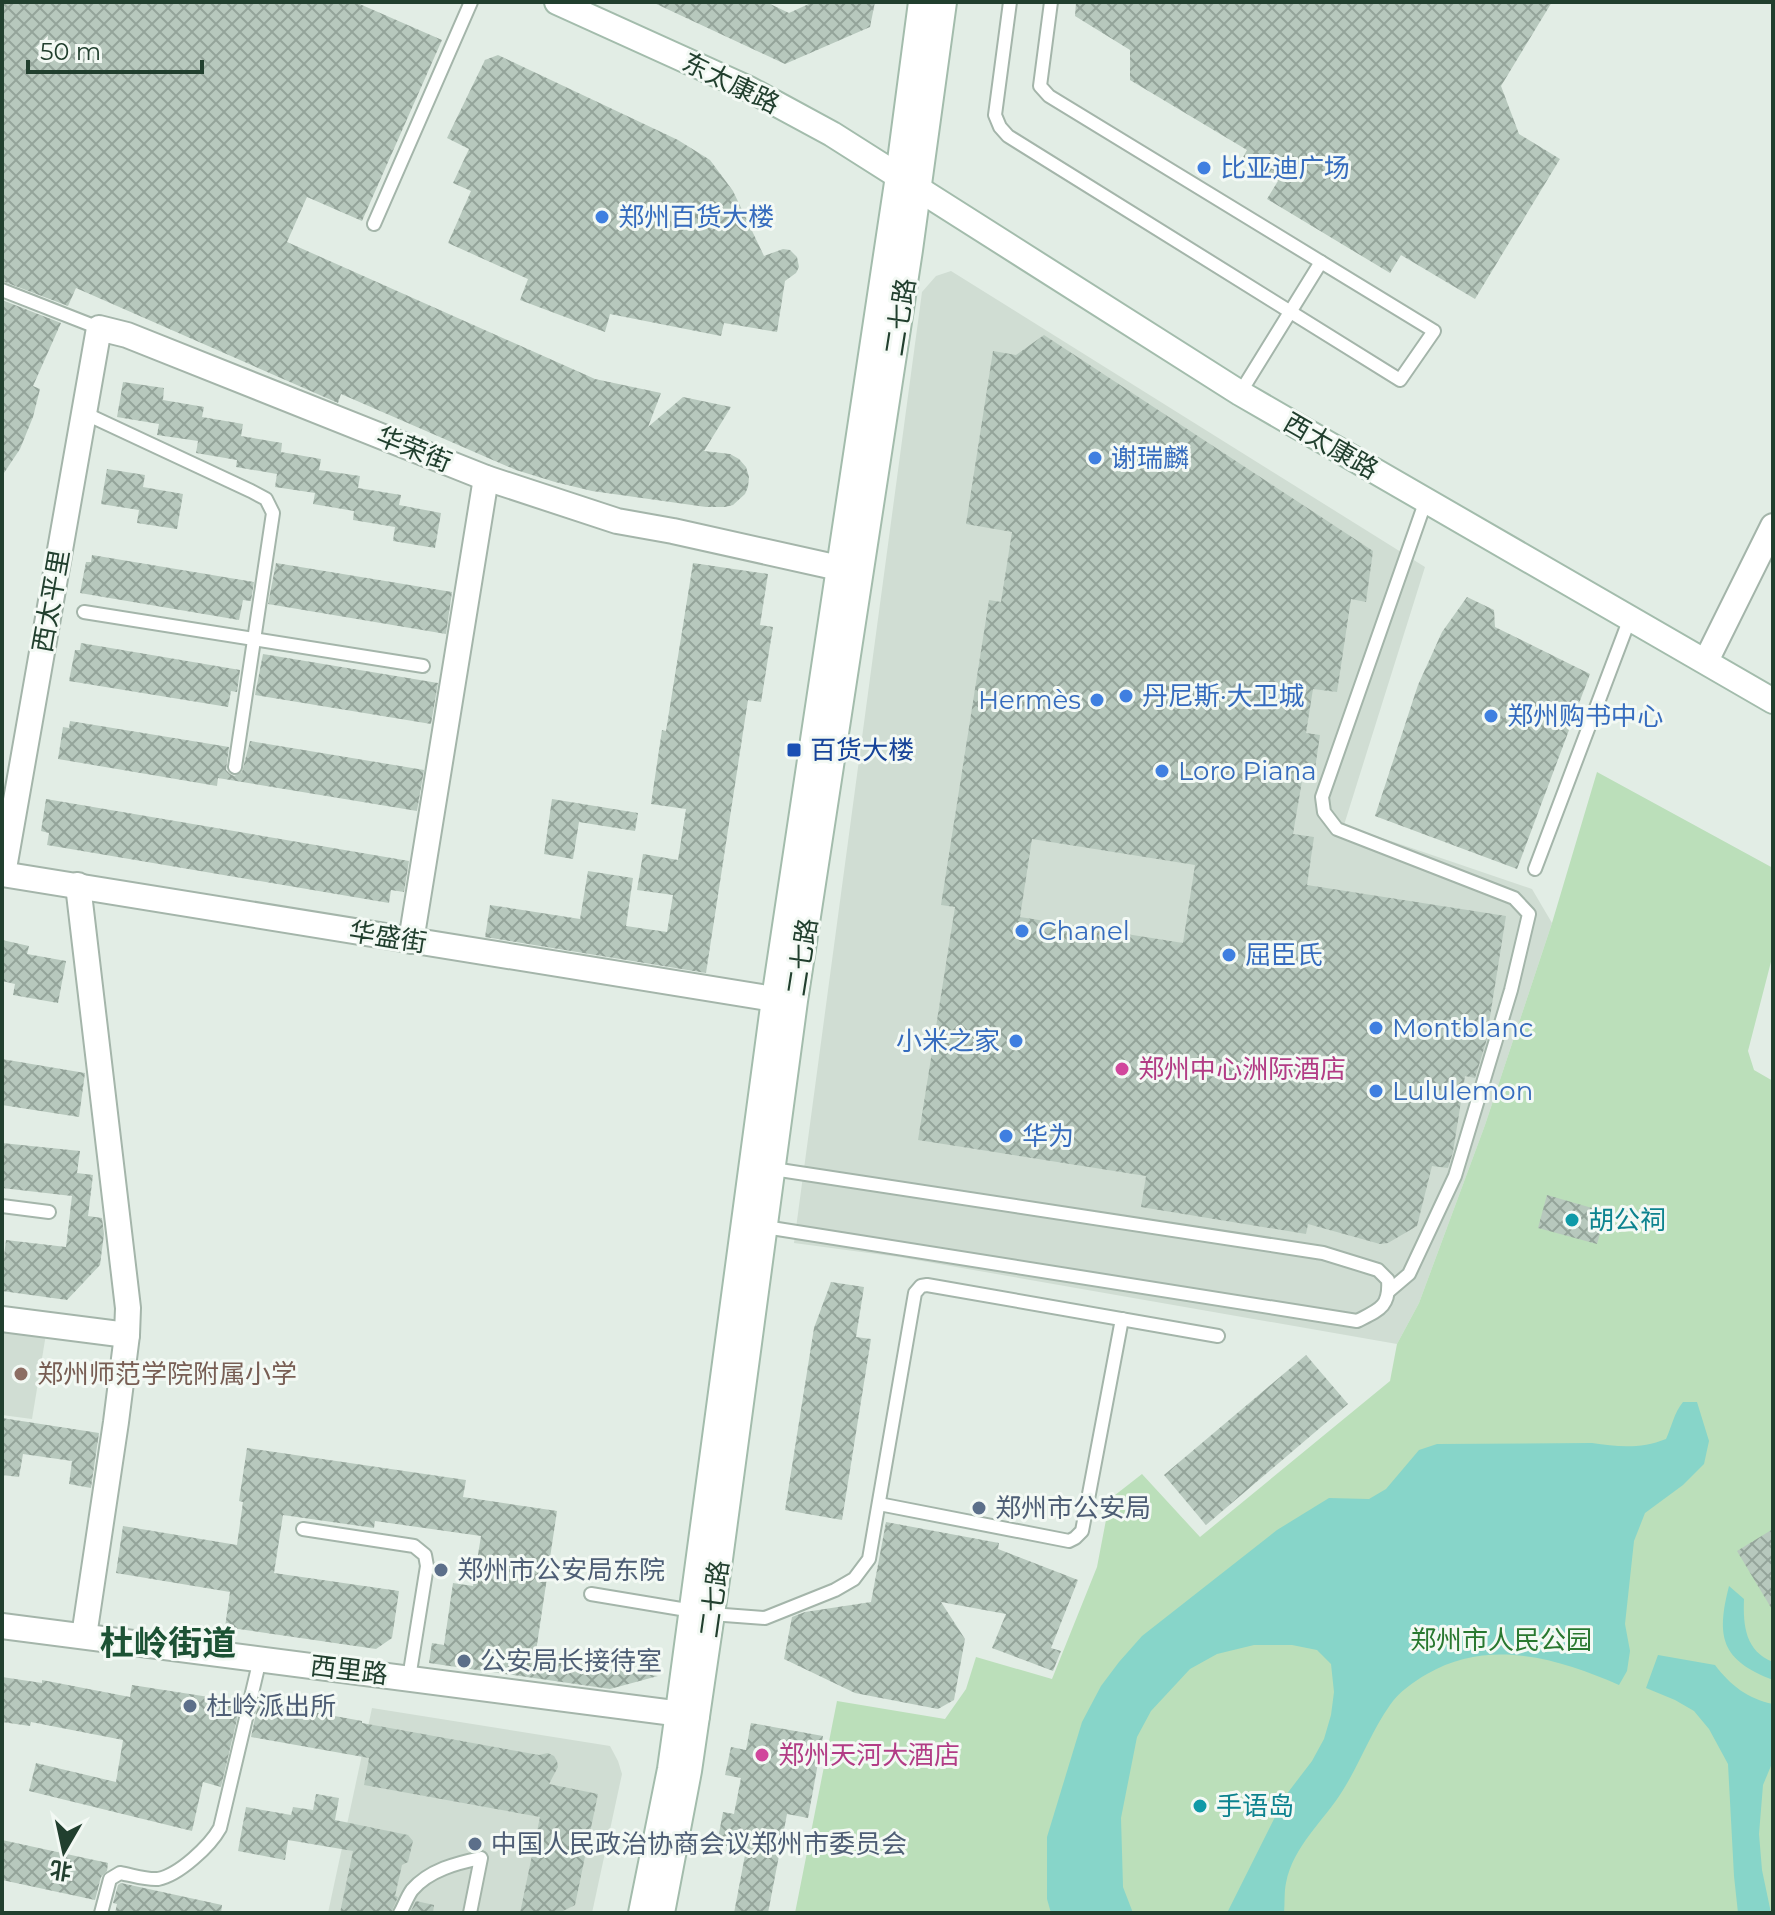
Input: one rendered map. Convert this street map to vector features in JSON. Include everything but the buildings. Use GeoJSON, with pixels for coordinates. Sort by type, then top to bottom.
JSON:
{"type":"FeatureCollection","features":[{"type":"Feature","properties":{"kind":"street","name":"东太康路"},"geometry":{"type":"LineString","coordinates":[[557,2],[749,89],[832,134],[908,183]]}},
{"type":"Feature","properties":{"kind":"street","name":"二七路"},"geometry":{"type":"LineString","coordinates":[[702,1612],[765,1227],[908,183],[921,2]]}},
{"type":"Feature","properties":{"kind":"street","name":"二七路"},"geometry":{"type":"LineString","coordinates":[[662,1913],[689,1771],[688,1714],[774,999],[839,568],[944,2]]}},
{"type":"Feature","properties":{"kind":"street","name":"西太康路"},"geometry":{"type":"LineString","coordinates":[[908,183],[1240,393],[1773,701]]}},
{"type":"Feature","properties":{"kind":"street","name":"华荣街"},"geometry":{"type":"LineString","coordinates":[[99,328],[127,335],[486,478],[617,521],[839,568]]}},
{"type":"Feature","properties":{"kind":"street","name":"西太平里"},"geometry":{"type":"LineString","coordinates":[[3,862],[99,328]]}},
{"type":"Feature","properties":{"kind":"street"},"geometry":{"type":"LineString","coordinates":[[411,941],[486,478]]}},
{"type":"Feature","properties":{"kind":"street"},"geometry":{"type":"LineString","coordinates":[[1706,661],[1773,526]]}},
{"type":"Feature","properties":{"kind":"street","name":"华盛街"},"geometry":{"type":"LineString","coordinates":[[3,862],[78,885],[774,999]]}},
{"type":"Feature","properties":{"kind":"street"},"geometry":{"type":"LineString","coordinates":[[78,885],[128,1308],[116,1422],[84,1636]]}},
{"type":"Feature","properties":{"kind":"street"},"geometry":{"type":"LineString","coordinates":[[2,1319],[127,1335]]}},
{"type":"Feature","properties":{"kind":"street","name":"西里路"},"geometry":{"type":"LineString","coordinates":[[2,1626],[688,1714]]}},
{"type":"Feature","properties":{"kind":"street","name":"二七路"},"geometry":{"type":"LineString","coordinates":[[641,1913],[670,1769],[688,1714]]}},
{"type":"Feature","properties":{"kind":"lane"},"geometry":{"type":"LineString","coordinates":[[374,224],[471,2]]}},
{"type":"Feature","properties":{"kind":"lane"},"geometry":{"type":"LineString","coordinates":[[1010,2],[995,115],[1008,136],[1400,380],[1434,331],[1049,96],[1040,86],[1051,2]]}},
{"type":"Feature","properties":{"kind":"lane"},"geometry":{"type":"LineString","coordinates":[[1240,393],[1321,262]]}},
{"type":"Feature","properties":{"kind":"lane","name":"华荣街"},"geometry":{"type":"LineString","coordinates":[[2,290],[99,328]]}},
{"type":"Feature","properties":{"kind":"lane"},"geometry":{"type":"LineString","coordinates":[[84,413],[266,499],[273,513],[235,767]]}},
{"type":"Feature","properties":{"kind":"lane"},"geometry":{"type":"LineString","coordinates":[[1389,1291],[1409,1274],[1455,1176],[1511,990],[1529,914],[1514,898],[1337,829],[1324,812],[1322,797],[1426,500]]}},
{"type":"Feature","properties":{"kind":"lane"},"geometry":{"type":"LineString","coordinates":[[84,612],[423,666]]}},
{"type":"Feature","properties":{"kind":"lane"},"geometry":{"type":"LineString","coordinates":[[1535,869],[1630,618]]}},
{"type":"Feature","properties":{"kind":"lane"},"geometry":{"type":"LineString","coordinates":[[765,1227],[1357,1321],[1372,1314],[1387,1301],[1389,1291],[1388,1280],[1378,1270],[1323,1253],[773,1169]]}},
{"type":"Feature","properties":{"kind":"lane"},"geometry":{"type":"LineString","coordinates":[[2,1206],[49,1212]]}},
{"type":"Feature","properties":{"kind":"lane"},"geometry":{"type":"LineString","coordinates":[[591,1594],[702,1612],[765,1618],[835,1590],[854,1579],[869,1559],[915,1293],[921,1286],[1218,1336]]}},
{"type":"Feature","properties":{"kind":"lane"},"geometry":{"type":"LineString","coordinates":[[879,1504],[1069,1541],[1075,1538],[1082,1531],[1122,1319]]}},
{"type":"Feature","properties":{"kind":"lane"},"geometry":{"type":"LineString","coordinates":[[303,1529],[414,1546],[425,1555],[427,1566],[409,1678]]}},
{"type":"Feature","properties":{"kind":"lane"},"geometry":{"type":"LineString","coordinates":[[101,1913],[110,1879],[120,1873],[154,1879],[172,1874],[213,1840],[220,1828],[260,1659]]}},
{"type":"Feature","properties":{"kind":"lane"},"geometry":{"type":"LineString","coordinates":[[400,1913],[411,1892],[423,1880],[453,1864],[481,1858],[470,1913]]}},
{"type":"Feature","properties":{"kind":"shaded area","name":"丹尼斯·大卫城"},"geometry":{"type":"Polygon","coordinates":[[[951,271],[1425,567],[1344,825],[1532,889],[1552,923],[1485,1125],[1419,1303],[1397,1344],[899,1257],[794,1243],[922,292],[936,276],[951,271]]]}},
{"type":"Feature","properties":{"kind":"shaded area","name":"郑州师范学院附属小学"},"geometry":{"type":"Polygon","coordinates":[[[2,1325],[46,1334],[32,1419],[2,1415],[2,1325]]]}},
{"type":"Feature","properties":{"kind":"shaded area","name":"中国人民政治协商会议郑州市委员会"},"geometry":{"type":"Polygon","coordinates":[[[372,1708],[610,1746],[622,1774],[592,1913],[328,1913],[372,1708]]]}},
{"type":"Feature","properties":{"kind":"green space","name":"郑州市人民公园"},"geometry":{"type":"Polygon","coordinates":[[[1597,772],[1773,868],[1773,954],[1748,1051],[1754,1070],[1773,1081],[1773,1913],[795,1913],[837,1701],[945,1719],[966,1689],[976,1657],[1052,1679],[1097,1567],[1110,1499],[1142,1474],[1200,1537],[1390,1381],[1397,1344],[1419,1303],[1485,1125],[1552,923],[1597,772]]]}},
{"type":"Feature","properties":{"kind":"water"},"geometry":{"type":"Polygon","coordinates":[[[1683,1402],[1697,1402],[1709,1441],[1704,1464],[1683,1485],[1645,1513],[1634,1541],[1625,1624],[1630,1651],[1627,1671],[1619,1685],[1572,1667],[1523,1656],[1475,1657],[1427,1674],[1390,1705],[1343,1790],[1302,1845],[1286,1883],[1284,1913],[1227,1913],[1286,1795],[1312,1761],[1324,1739],[1334,1692],[1331,1664],[1317,1650],[1292,1645],[1254,1645],[1217,1654],[1190,1669],[1151,1711],[1137,1737],[1121,1818],[1123,1887],[1133,1913],[1051,1913],[1047,1899],[1047,1837],[1082,1722],[1101,1686],[1142,1636],[1277,1530],[1329,1498],[1369,1499],[1386,1489],[1419,1450],[1437,1444],[1648,1444],[1666,1439],[1683,1402]]]}},
{"type":"Feature","properties":{"kind":"water"},"geometry":{"type":"Polygon","coordinates":[[[1729,1586],[1744,1599],[1748,1636],[1757,1651],[1773,1662],[1773,1680],[1742,1664],[1727,1645],[1723,1619],[1729,1586]]]}},
{"type":"Feature","properties":{"kind":"water"},"geometry":{"type":"Polygon","coordinates":[[[1658,1655],[1715,1665],[1740,1690],[1773,1704],[1773,1761],[1763,1785],[1759,1834],[1762,1870],[1771,1913],[1738,1913],[1728,1764],[1709,1729],[1694,1711],[1646,1688],[1658,1655]]]}},
{"type":"Feature","properties":{"kind":"place","name":"比亚迪广场"},"geometry":{"type":"Point","coordinates":[1204,168]}},
{"type":"Feature","properties":{"kind":"place","name":"郑州百货大楼"},"geometry":{"type":"Point","coordinates":[602,217]}},
{"type":"Feature","properties":{"kind":"place","name":"谢瑞麟"},"geometry":{"type":"Point","coordinates":[1095,458]}},
{"type":"Feature","properties":{"kind":"place","name":"丹尼斯·大卫城"},"geometry":{"type":"Point","coordinates":[1126,696]}},
{"type":"Feature","properties":{"kind":"place","name":"Hermès"},"geometry":{"type":"Point","coordinates":[1097,700]}},
{"type":"Feature","properties":{"kind":"place","name":"郑州购书中心"},"geometry":{"type":"Point","coordinates":[1491,716]}},
{"type":"Feature","properties":{"kind":"place","name":"百货大楼"},"geometry":{"type":"Point","coordinates":[794,750]}},
{"type":"Feature","properties":{"kind":"place","name":"Loro Piana"},"geometry":{"type":"Point","coordinates":[1162,771]}},
{"type":"Feature","properties":{"kind":"place","name":"Chanel"},"geometry":{"type":"Point","coordinates":[1022,931]}},
{"type":"Feature","properties":{"kind":"place","name":"屈臣氏"},"geometry":{"type":"Point","coordinates":[1229,955]}},
{"type":"Feature","properties":{"kind":"place","name":"Montblanc"},"geometry":{"type":"Point","coordinates":[1376,1028]}},
{"type":"Feature","properties":{"kind":"place","name":"小米之家"},"geometry":{"type":"Point","coordinates":[1016,1041]}},
{"type":"Feature","properties":{"kind":"place","name":"郑州中心洲际酒店"},"geometry":{"type":"Point","coordinates":[1122,1069]}},
{"type":"Feature","properties":{"kind":"place","name":"Lululemon"},"geometry":{"type":"Point","coordinates":[1376,1091]}},
{"type":"Feature","properties":{"kind":"place","name":"华为"},"geometry":{"type":"Point","coordinates":[1006,1136]}},
{"type":"Feature","properties":{"kind":"place","name":"胡公祠"},"geometry":{"type":"Point","coordinates":[1572,1220]}},
{"type":"Feature","properties":{"kind":"place","name":"郑州师范学院附属小学"},"geometry":{"type":"Point","coordinates":[21,1374]}},
{"type":"Feature","properties":{"kind":"place","name":"郑州市公安局"},"geometry":{"type":"Point","coordinates":[979,1508]}},
{"type":"Feature","properties":{"kind":"place","name":"郑州市公安局东院"},"geometry":{"type":"Point","coordinates":[441,1570]}},
{"type":"Feature","properties":{"kind":"place","name":"公安局长接待室"},"geometry":{"type":"Point","coordinates":[464,1661]}},
{"type":"Feature","properties":{"kind":"place","name":"杜岭派出所"},"geometry":{"type":"Point","coordinates":[190,1706]}},
{"type":"Feature","properties":{"kind":"place","name":"郑州天河大酒店"},"geometry":{"type":"Point","coordinates":[762,1755]}},
{"type":"Feature","properties":{"kind":"place","name":"手语岛"},"geometry":{"type":"Point","coordinates":[1200,1806]}},
{"type":"Feature","properties":{"kind":"place","name":"中国人民政治协商会议郑州市委员会"},"geometry":{"type":"Point","coordinates":[475,1844]}},
{"type":"Feature","properties":{"kind":"district","name":"杜岭街道"},"geometry":{"type":"Point","coordinates":[168,1643]}}]}
